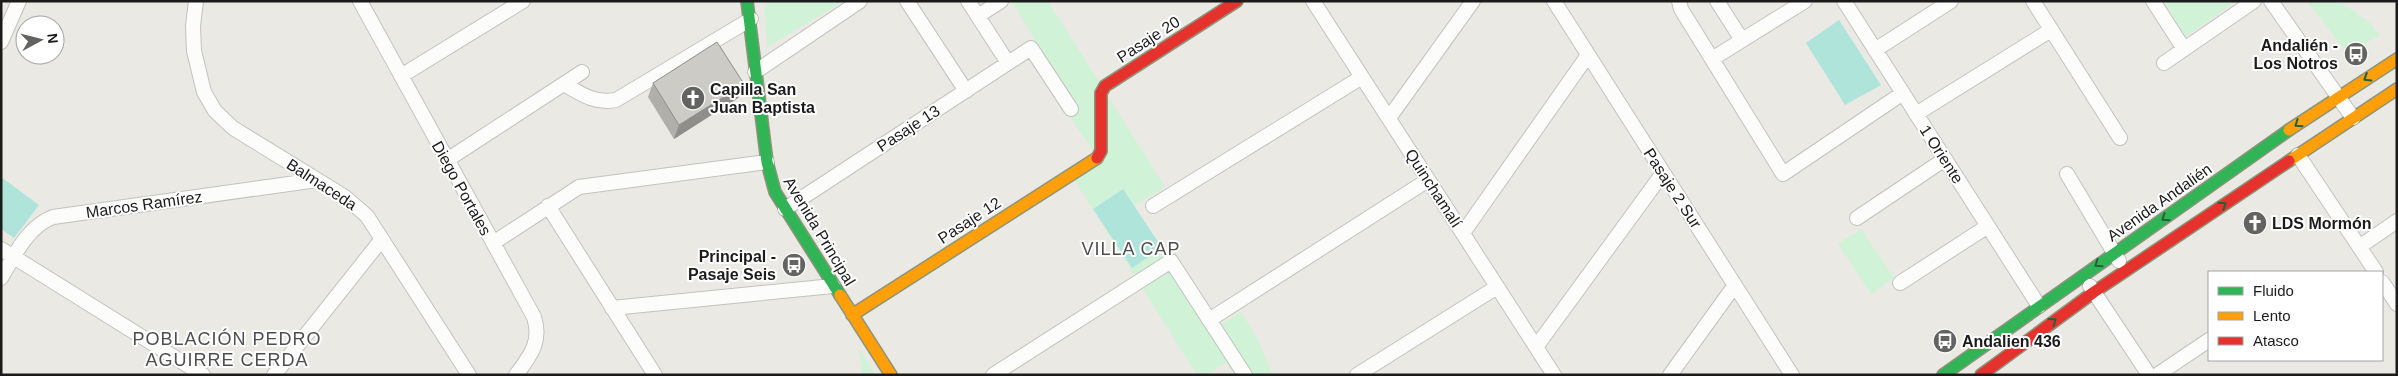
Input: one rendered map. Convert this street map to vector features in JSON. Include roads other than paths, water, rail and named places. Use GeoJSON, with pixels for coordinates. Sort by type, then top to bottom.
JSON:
{"type":"FeatureCollection","features":[{"type":"Feature","properties":{"kind":"main road","name":"Pasaje 20"},"geometry":{"type":"LineString","coordinates":[[1101,151],[1102,89],[1237,1]]}},
{"type":"Feature","properties":{"kind":"main road","name":"Avenida Principal"},"geometry":{"type":"LineString","coordinates":[[749,2],[755,72],[767,162],[775,192],[891,375]]}},
{"type":"Feature","properties":{"kind":"main road","name":"Avenida Andalién"},"geometry":{"type":"LineString","coordinates":[[1943,375],[2338,97],[2397,59]]}},
{"type":"Feature","properties":{"kind":"main road"},"geometry":{"type":"LineString","coordinates":[[1981,375],[2124,271],[2397,89]]}},
{"type":"Feature","properties":{"kind":"main road","name":"Pasaje 12"},"geometry":{"type":"LineString","coordinates":[[852,315],[1090,162],[1101,151]]}},
{"type":"Feature","properties":{"kind":"street"},"geometry":{"type":"LineString","coordinates":[[1,42],[19,1]]}},
{"type":"Feature","properties":{"kind":"street","name":"Balmaceda"},"geometry":{"type":"LineString","coordinates":[[196,1],[193,26],[194,51],[200,81],[209,102],[219,116],[233,128],[356,205],[367,216],[470,375]]}},
{"type":"Feature","properties":{"kind":"street","name":"Diego Portales"},"geometry":{"type":"LineString","coordinates":[[360,1],[537,325],[535,347],[516,375]]}},
{"type":"Feature","properties":{"kind":"street"},"geometry":{"type":"LineString","coordinates":[[401,76],[523,1]]}},
{"type":"Feature","properties":{"kind":"street"},"geometry":{"type":"LineString","coordinates":[[755,72],[860,1]]}},
{"type":"Feature","properties":{"kind":"street"},"geometry":{"type":"LineString","coordinates":[[907,1],[966,91]]}},
{"type":"Feature","properties":{"kind":"street"},"geometry":{"type":"LineString","coordinates":[[968,1],[1008,63]]}},
{"type":"Feature","properties":{"kind":"street"},"geometry":{"type":"LineString","coordinates":[[978,16],[1001,1]]}},
{"type":"Feature","properties":{"kind":"street"},"geometry":{"type":"LineString","coordinates":[[1388,118],[1473,1]]}},
{"type":"Feature","properties":{"kind":"street","name":"Pasaje 2 Sur"},"geometry":{"type":"LineString","coordinates":[[1554,1],[1792,375]]}},
{"type":"Feature","properties":{"kind":"street"},"geometry":{"type":"LineString","coordinates":[[1679,1],[1681,8],[1783,174],[1903,93]]}},
{"type":"Feature","properties":{"kind":"street"},"geometry":{"type":"LineString","coordinates":[[1717,1],[1742,40]]}},
{"type":"Feature","properties":{"kind":"street"},"geometry":{"type":"LineString","coordinates":[[1712,59],[1805,1]]}},
{"type":"Feature","properties":{"kind":"street","name":"1 Oriente"},"geometry":{"type":"LineString","coordinates":[[1844,1],[2039,306]]}},
{"type":"Feature","properties":{"kind":"street"},"geometry":{"type":"LineString","coordinates":[[1875,50],[1951,1]]}},
{"type":"Feature","properties":{"kind":"street"},"geometry":{"type":"LineString","coordinates":[[2033,1],[2120,138]]}},
{"type":"Feature","properties":{"kind":"street"},"geometry":{"type":"LineString","coordinates":[[2153,1],[2184,49]]}},
{"type":"Feature","properties":{"kind":"street"},"geometry":{"type":"LineString","coordinates":[[2164,63],[2254,1]]}},
{"type":"Feature","properties":{"kind":"street","name":"Quinchamalí"},"geometry":{"type":"LineString","coordinates":[[1315,2],[1554,375]]}},
{"type":"Feature","properties":{"kind":"street"},"geometry":{"type":"LineString","coordinates":[[2280,4],[2353,118]]}},
{"type":"Feature","properties":{"kind":"street"},"geometry":{"type":"LineString","coordinates":[[564,84],[590,99],[599,101],[616,100],[751,19]]}},
{"type":"Feature","properties":{"kind":"street"},"geometry":{"type":"LineString","coordinates":[[1916,114],[2051,30]]}},
{"type":"Feature","properties":{"kind":"street","name":"Pasaje 13"},"geometry":{"type":"LineString","coordinates":[[785,209],[1031,48],[1071,109]]}},
{"type":"Feature","properties":{"kind":"street"},"geometry":{"type":"LineString","coordinates":[[1463,233],[1588,55]]}},
{"type":"Feature","properties":{"kind":"street"},"geometry":{"type":"LineString","coordinates":[[447,160],[582,72]]}},
{"type":"Feature","properties":{"kind":"street"},"geometry":{"type":"LineString","coordinates":[[1153,206],[1362,77]]}},
{"type":"Feature","properties":{"kind":"street"},"geometry":{"type":"LineString","coordinates":[[2298,155],[2375,271]]}},
{"type":"Feature","properties":{"kind":"street"},"geometry":{"type":"LineString","coordinates":[[1857,218],[1945,158]]}},
{"type":"Feature","properties":{"kind":"street"},"geometry":{"type":"LineString","coordinates":[[493,243],[579,187],[767,162]]}},
{"type":"Feature","properties":{"kind":"street"},"geometry":{"type":"LineString","coordinates":[[1536,347],[1663,173]]}},
{"type":"Feature","properties":{"kind":"street"},"geometry":{"type":"LineString","coordinates":[[2067,174],[2124,271]]}},
{"type":"Feature","properties":{"kind":"street","name":"Marcos Ramírez"},"geometry":{"type":"LineString","coordinates":[[1,278],[38,224],[53,217],[317,180]]}},
{"type":"Feature","properties":{"kind":"street"},"geometry":{"type":"LineString","coordinates":[[1209,320],[1428,180]]}},
{"type":"Feature","properties":{"kind":"street"},"geometry":{"type":"LineString","coordinates":[[548,206],[655,375]]}},
{"type":"Feature","properties":{"kind":"street"},"geometry":{"type":"LineString","coordinates":[[2359,247],[2397,222]]}},
{"type":"Feature","properties":{"kind":"street"},"geometry":{"type":"LineString","coordinates":[[1900,284],[1988,226]]}},
{"type":"Feature","properties":{"kind":"street"},"geometry":{"type":"LineString","coordinates":[[274,375],[382,239]]}},
{"type":"Feature","properties":{"kind":"street"},"geometry":{"type":"LineString","coordinates":[[1,250],[203,375]]}},
{"type":"Feature","properties":{"kind":"street"},"geometry":{"type":"LineString","coordinates":[[993,375],[1171,261],[1209,320],[1237,372]]}},
{"type":"Feature","properties":{"kind":"street"},"geometry":{"type":"LineString","coordinates":[[2083,275],[2149,375]]}},
{"type":"Feature","properties":{"kind":"street"},"geometry":{"type":"LineString","coordinates":[[2383,283],[2397,304]]}},
{"type":"Feature","properties":{"kind":"street"},"geometry":{"type":"LineString","coordinates":[[1670,375],[1735,285]]}},
{"type":"Feature","properties":{"kind":"street"},"geometry":{"type":"LineString","coordinates":[[612,308],[833,286]]}},
{"type":"Feature","properties":{"kind":"street"},"geometry":{"type":"LineString","coordinates":[[1357,375],[1497,287]]}},
{"type":"Feature","properties":{"kind":"street"},"geometry":{"type":"LineString","coordinates":[[2157,375],[2208,341]]}},
{"type":"Feature","properties":{"kind":"place","name":"Andalién - Los Notros"},"geometry":{"type":"Point","coordinates":[2356,54]}},
{"type":"Feature","properties":{"kind":"place","name":"Capilla San Juan Baptista"},"geometry":{"type":"Point","coordinates":[693,98]}},
{"type":"Feature","properties":{"kind":"place","name":"LDS Mormón"},"geometry":{"type":"Point","coordinates":[2255,223]}},
{"type":"Feature","properties":{"kind":"place","name":"Principal - Pasaje Seis"},"geometry":{"type":"Point","coordinates":[794,265]}},
{"type":"Feature","properties":{"kind":"place","name":"Andalien 436"},"geometry":{"type":"Point","coordinates":[1945,341]}},
{"type":"Feature","properties":{"kind":"district","name":"VILLA CAP"},"geometry":{"type":"Point","coordinates":[1131,249]}},
{"type":"Feature","properties":{"kind":"district","name":"POBLACIÓN PEDRO AGUIRRE CERDA"},"geometry":{"type":"Point","coordinates":[227,349]}}]}
